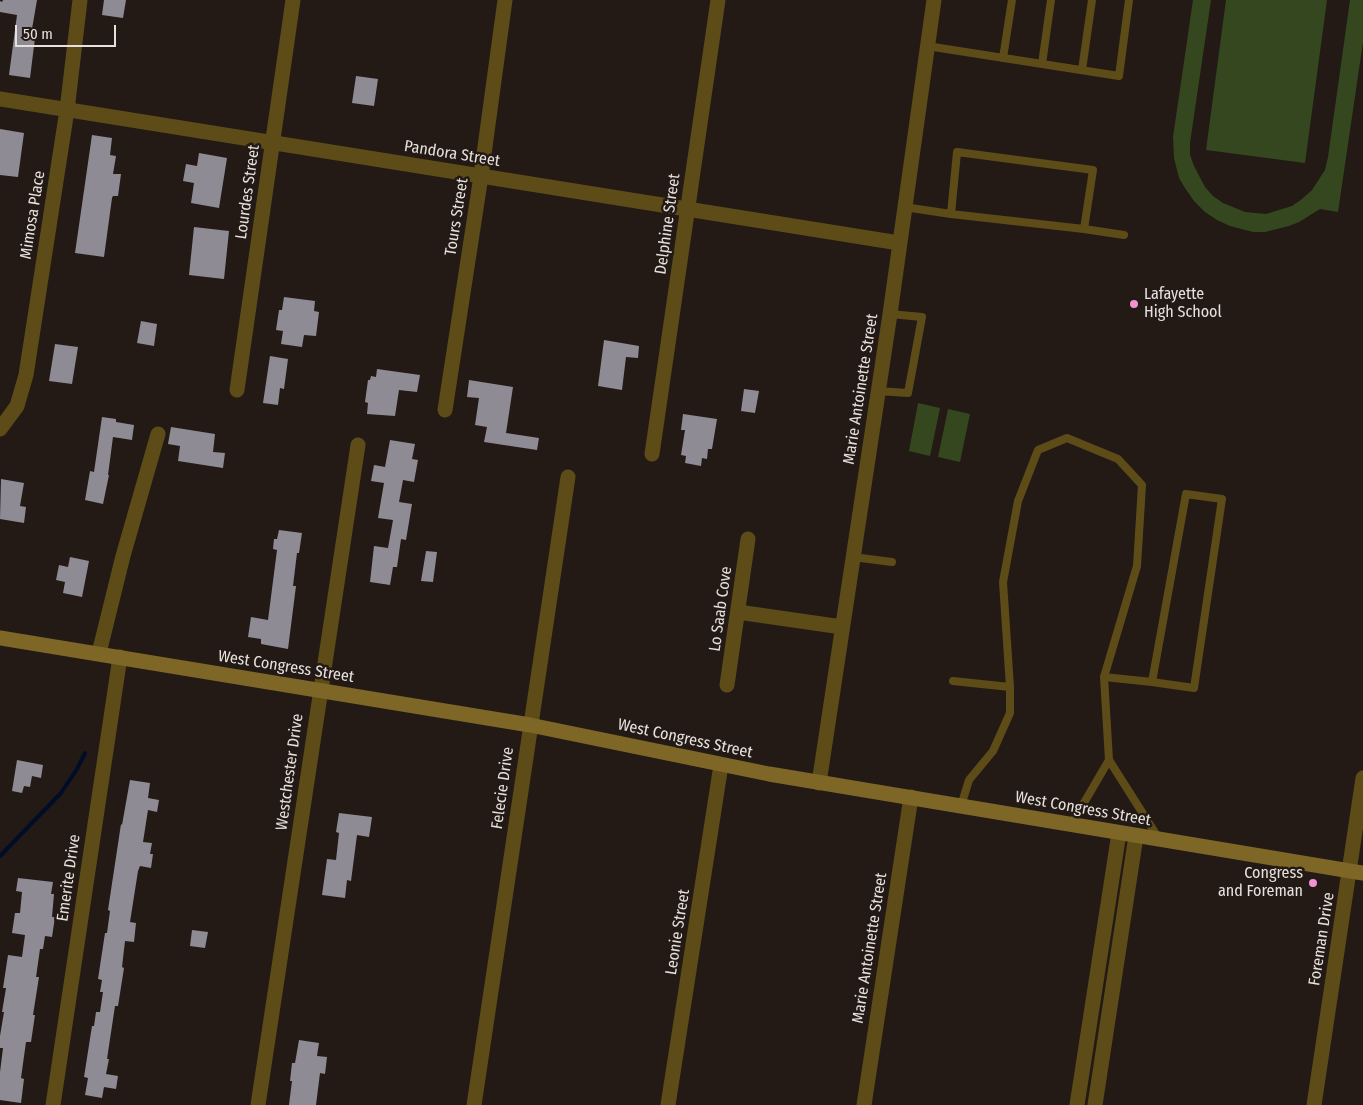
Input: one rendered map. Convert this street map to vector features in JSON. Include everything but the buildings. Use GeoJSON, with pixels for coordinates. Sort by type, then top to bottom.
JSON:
{"type":"FeatureCollection","features":[{"type":"Feature","properties":{"kind":"main road","name":"West Congress Street"},"geometry":{"type":"LineString","coordinates":[[0,638],[530,725],[721,765],[819,783],[1356,872]]}},
{"type":"Feature","properties":{"kind":"street","name":"Mimosa Place"},"geometry":{"type":"LineString","coordinates":[[0,429],[17,406],[26,375],[67,110],[80,0]]}},
{"type":"Feature","properties":{"kind":"street","name":"Lourdes Street"},"geometry":{"type":"LineString","coordinates":[[237,390],[292,0]]}},
{"type":"Feature","properties":{"kind":"street","name":"Tours Street"},"geometry":{"type":"LineString","coordinates":[[445,410],[481,176],[505,0]]}},
{"type":"Feature","properties":{"kind":"street","name":"Delphine Street"},"geometry":{"type":"LineString","coordinates":[[652,454],[718,0]]}},
{"type":"Feature","properties":{"kind":"street","name":"Marie Antoinette Street"},"geometry":{"type":"LineString","coordinates":[[819,783],[890,314],[934,0]]}},
{"type":"Feature","properties":{"kind":"street","name":"Pandora Street"},"geometry":{"type":"LineString","coordinates":[[0,99],[899,243]]}},
{"type":"Feature","properties":{"kind":"street"},"geometry":{"type":"LineString","coordinates":[[99,653],[123,556],[158,434]]}},
{"type":"Feature","properties":{"kind":"street","name":"Westchester Drive"},"geometry":{"type":"LineString","coordinates":[[258,1105],[358,445]]}},
{"type":"Feature","properties":{"kind":"street","name":"Felecie Drive"},"geometry":{"type":"LineString","coordinates":[[474,1105],[568,477]]}},
{"type":"Feature","properties":{"kind":"street","name":"Lo Saab Cove"},"geometry":{"type":"LineString","coordinates":[[727,685],[748,539]]}},
{"type":"Feature","properties":{"kind":"street"},"geometry":{"type":"LineString","coordinates":[[738,612],[842,627]]}},
{"type":"Feature","properties":{"kind":"street","name":"Emerite Drive"},"geometry":{"type":"LineString","coordinates":[[53,1105],[120,657]]}},
{"type":"Feature","properties":{"kind":"street","name":"Leonie Street"},"geometry":{"type":"LineString","coordinates":[[668,1105],[721,765]]}},
{"type":"Feature","properties":{"kind":"street","name":"Foreman Drive"},"geometry":{"type":"LineString","coordinates":[[1314,1105],[1356,872],[1363,778]]}},
{"type":"Feature","properties":{"kind":"street","name":"Marie Antoinette Street"},"geometry":{"type":"LineString","coordinates":[[864,1105],[911,797]]}},
{"type":"Feature","properties":{"kind":"street"},"geometry":{"type":"LineString","coordinates":[[1077,1105],[1119,833]]}},
{"type":"Feature","properties":{"kind":"street"},"geometry":{"type":"LineString","coordinates":[[1079,1089],[1096,1098],[1136,836]]}},
{"type":"Feature","properties":{"kind":"street"},"geometry":{"type":"LineString","coordinates":[[1102,944],[1118,946]]}},
{"type":"Feature","properties":{"kind":"street"},"geometry":{"type":"LineString","coordinates":[[1095,987],[1112,990]]}},
{"type":"Feature","properties":{"kind":"lane"},"geometry":{"type":"LineString","coordinates":[[1003,58],[1012,0]]}},
{"type":"Feature","properties":{"kind":"lane"},"geometry":{"type":"LineString","coordinates":[[1042,64],[1051,0]]}},
{"type":"Feature","properties":{"kind":"lane"},"geometry":{"type":"LineString","coordinates":[[1082,70],[1092,0]]}},
{"type":"Feature","properties":{"kind":"lane"},"geometry":{"type":"LineString","coordinates":[[927,46],[1119,76],[1129,0]]}},
{"type":"Feature","properties":{"kind":"lane"},"geometry":{"type":"LineString","coordinates":[[952,214],[957,152],[1093,170],[1084,229]]}},
{"type":"Feature","properties":{"kind":"lane"},"geometry":{"type":"LineString","coordinates":[[904,207],[1124,235]]}},
{"type":"Feature","properties":{"kind":"lane"},"geometry":{"type":"LineString","coordinates":[[878,391],[908,393],[922,317],[890,314]]}},
{"type":"Feature","properties":{"kind":"lane"},"geometry":{"type":"LineString","coordinates":[[961,806],[969,780],[993,751],[1010,713],[1003,582],[1018,501],[1038,450],[1067,438],[1118,459],[1142,485],[1137,566],[1104,678],[1109,760],[1159,839]]}},
{"type":"Feature","properties":{"kind":"lane"},"geometry":{"type":"LineString","coordinates":[[1104,678],[1194,688],[1222,499],[1186,494],[1152,682]]}},
{"type":"Feature","properties":{"kind":"lane"},"geometry":{"type":"LineString","coordinates":[[852,557],[892,562]]}},
{"type":"Feature","properties":{"kind":"lane"},"geometry":{"type":"LineString","coordinates":[[953,681],[1010,687]]}},
{"type":"Feature","properties":{"kind":"lane"},"geometry":{"type":"LineString","coordinates":[[1071,825],[1109,760]]}},
{"type":"Feature","properties":{"kind":"green space"},"geometry":{"type":"Polygon","coordinates":[[[1193,0],[1211,0],[1190,143],[1190,155],[1205,187],[1213,196],[1223,203],[1245,212],[1266,214],[1292,206],[1302,199],[1312,190],[1325,170],[1350,0],[1363,0],[1363,42],[1338,212],[1320,209],[1289,226],[1265,232],[1253,232],[1230,226],[1217,220],[1194,201],[1185,188],[1179,178],[1174,158],[1173,137],[1193,0]]]}},
{"type":"Feature","properties":{"kind":"green space"},"geometry":{"type":"Polygon","coordinates":[[[1226,0],[1327,0],[1305,163],[1206,150],[1226,0]]]}},
{"type":"Feature","properties":{"kind":"green space"},"geometry":{"type":"Polygon","coordinates":[[[918,403],[940,408],[930,456],[909,451],[918,403]]]}},
{"type":"Feature","properties":{"kind":"green space"},"geometry":{"type":"Polygon","coordinates":[[[948,409],[970,414],[960,462],[938,457],[948,409]]]}},
{"type":"Feature","properties":{"kind":"waterway"},"geometry":{"type":"LineString","coordinates":[[0,856],[61,793],[85,753]]}},
{"type":"Feature","properties":{"kind":"place","name":"Lafayette High School"},"geometry":{"type":"Point","coordinates":[1134,304]}},
{"type":"Feature","properties":{"kind":"place","name":"Congress and Foreman"},"geometry":{"type":"Point","coordinates":[1313,883]}}]}
